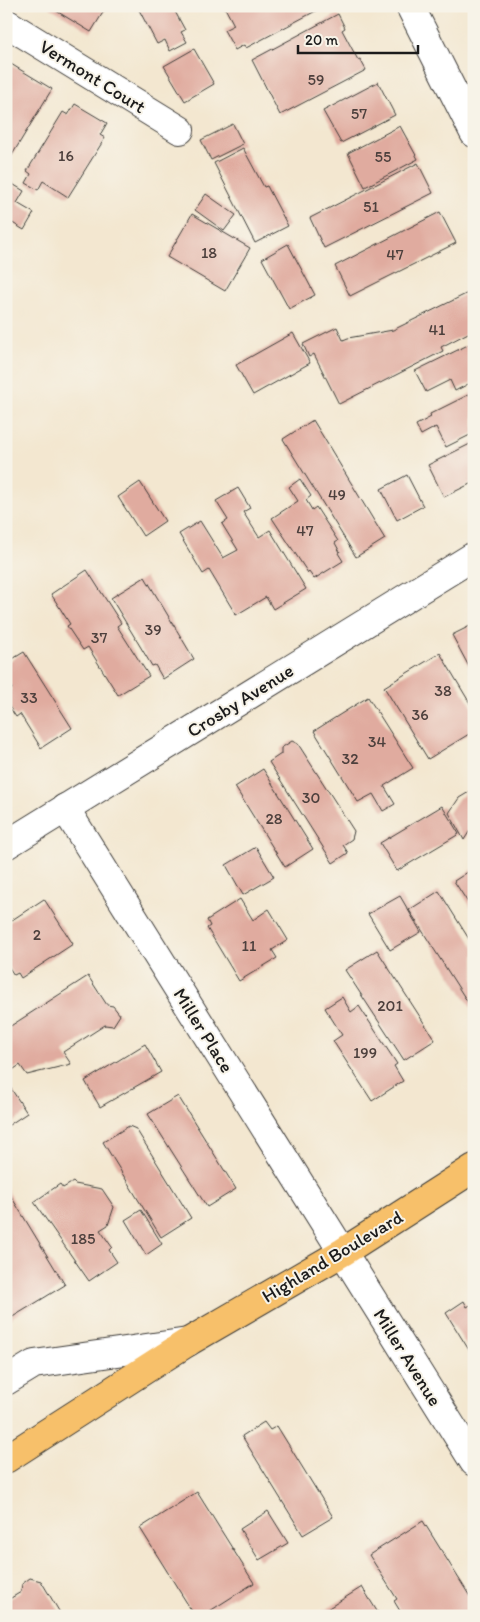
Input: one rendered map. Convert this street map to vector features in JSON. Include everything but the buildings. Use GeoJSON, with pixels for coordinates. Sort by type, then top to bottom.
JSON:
{"type":"FeatureCollection","features":[{"type":"Feature","properties":{"kind":"main road","name":"Highland Boulevard"},"geometry":{"type":"LineString","coordinates":[[6,1459],[188,1342],[343,1252],[474,1168]]}},
{"type":"Feature","properties":{"kind":"street"},"geometry":{"type":"LineString","coordinates":[[410,6],[474,133]]}},
{"type":"Feature","properties":{"kind":"street","name":"Vermont Court"},"geometry":{"type":"LineString","coordinates":[[6,23],[180,130]]}},
{"type":"Feature","properties":{"kind":"street","name":"Crosby Avenue"},"geometry":{"type":"LineString","coordinates":[[6,845],[474,556]]}},
{"type":"Feature","properties":{"kind":"street","name":"Miller Place"},"geometry":{"type":"LineString","coordinates":[[65,808],[343,1252]]}},
{"type":"Feature","properties":{"kind":"street","name":"Miller Avenue"},"geometry":{"type":"LineString","coordinates":[[343,1252],[474,1462]]}},
{"type":"Feature","properties":{"kind":"street","name":"Highland Boulevard"},"geometry":{"type":"LineString","coordinates":[[6,1381],[34,1364],[188,1342]]}}]}
